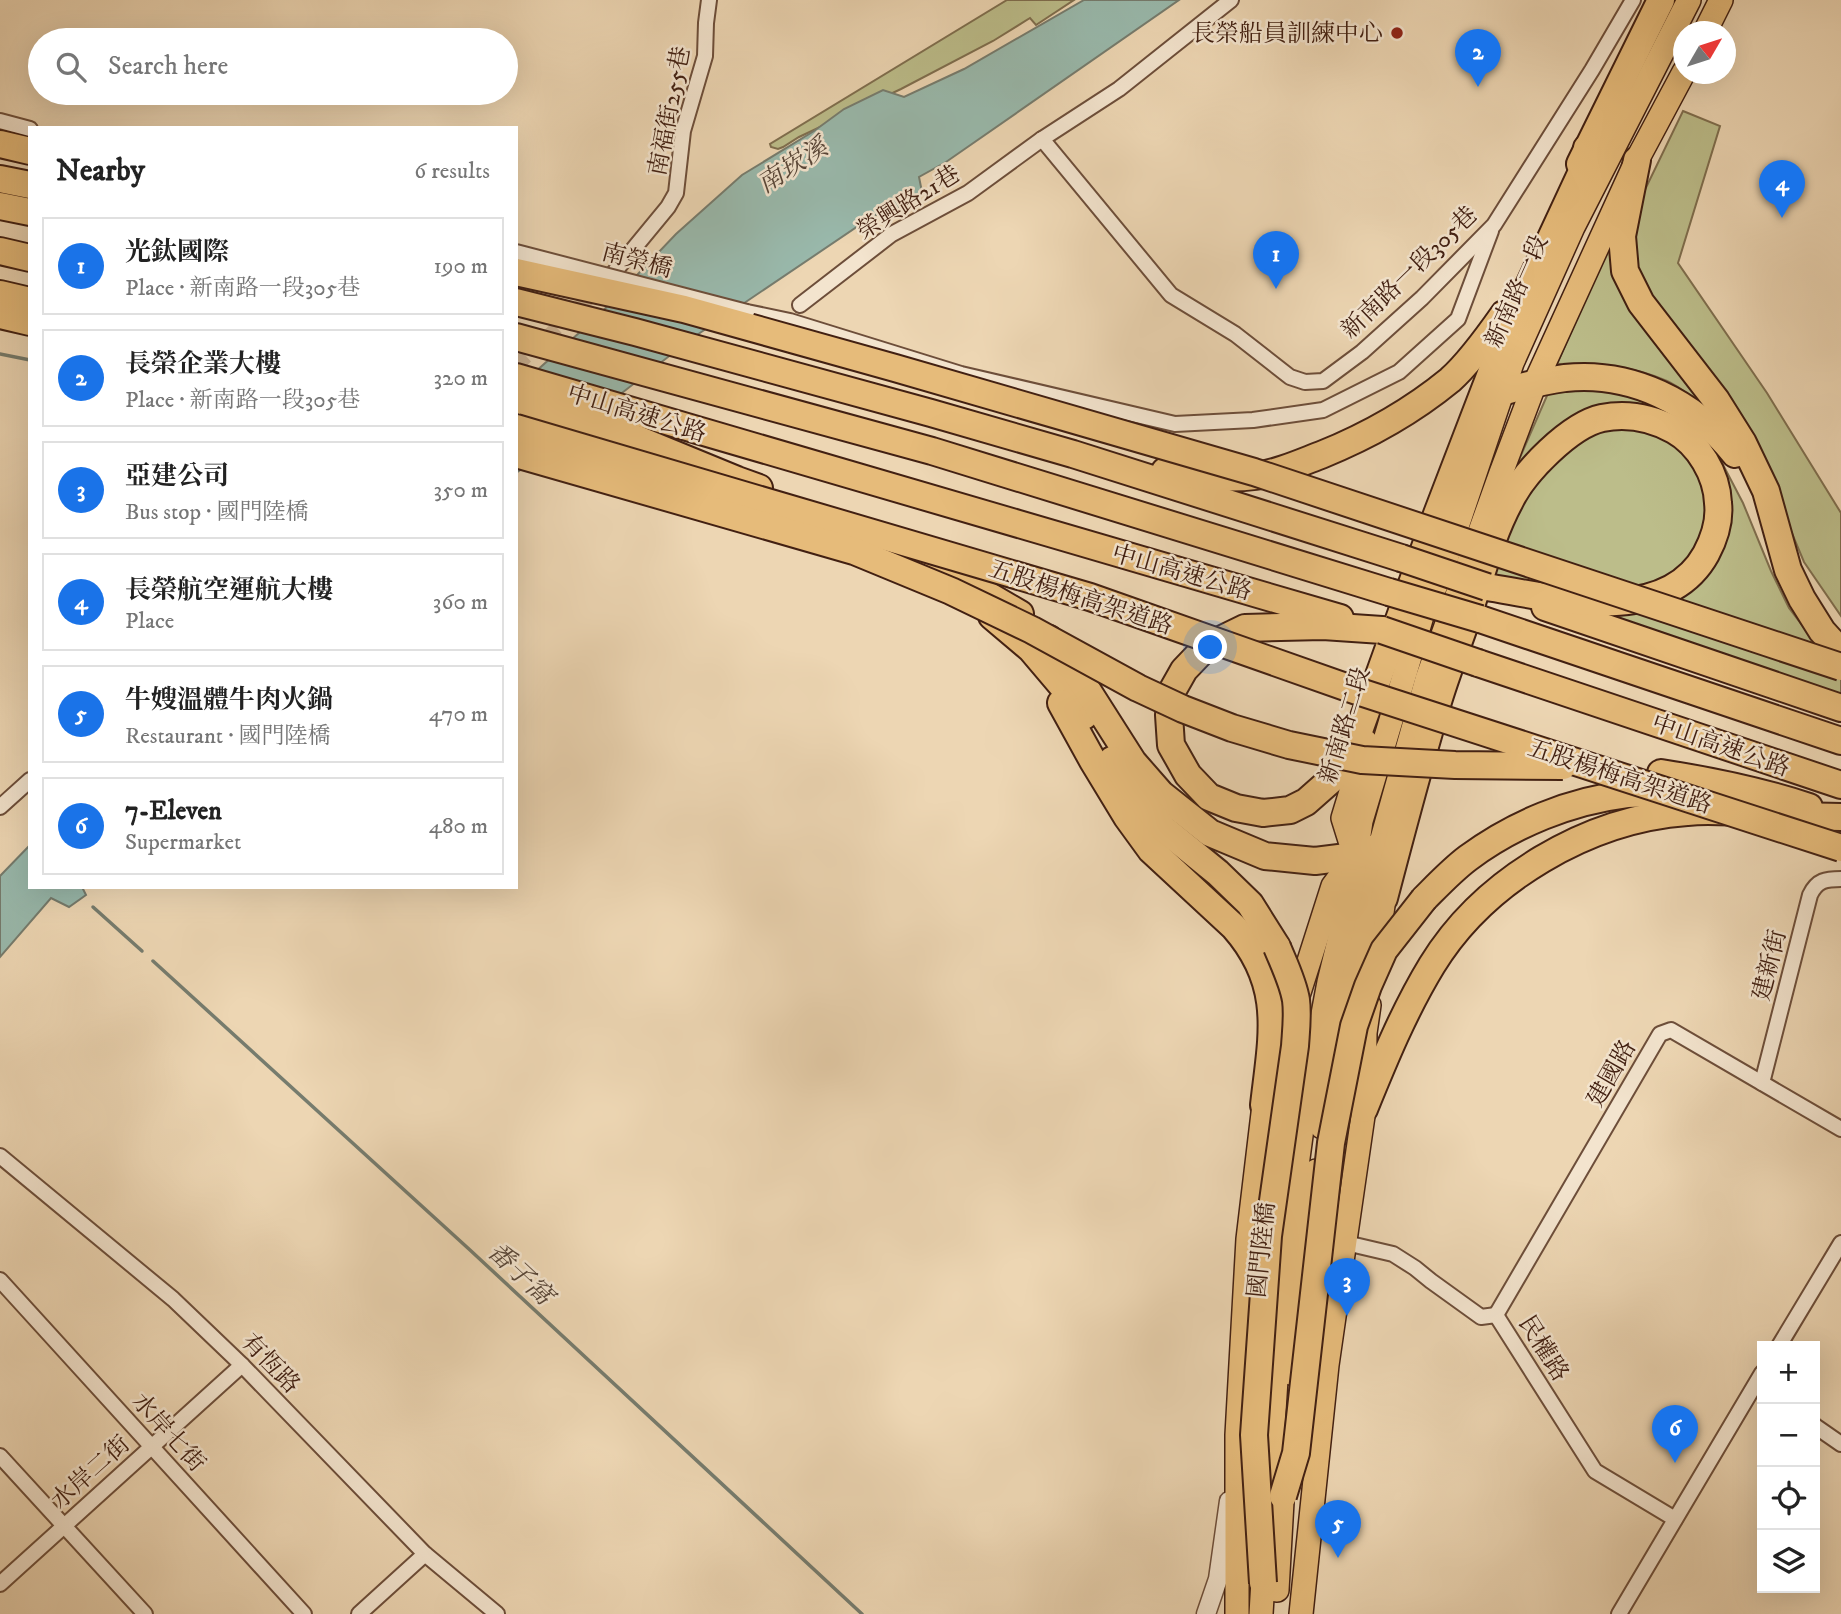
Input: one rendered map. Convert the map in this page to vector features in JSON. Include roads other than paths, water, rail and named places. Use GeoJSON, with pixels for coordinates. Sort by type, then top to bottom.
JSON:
{"type":"FeatureCollection","features":[{"type":"Feature","properties":{"kind":"highway"},"geometry":{"type":"LineString","coordinates":[[1073,454],[1187,475],[1256,475],[1292,467],[1356,441],[1402,415],[1451,378],[1505,313],[1661,0]]}},
{"type":"Feature","properties":{"kind":"highway"},"geometry":{"type":"LineString","coordinates":[[0,144],[28,151]]}},
{"type":"Feature","properties":{"kind":"highway"},"geometry":{"type":"LineString","coordinates":[[1382,630],[1323,626],[1245,628],[1206,647],[1184,670],[1171,693],[1171,745],[1188,775],[1209,797],[1236,808],[1263,813],[1290,810],[1306,802],[1340,772],[1368,708],[1437,514],[1505,337],[1585,165],[1587,148]]}},
{"type":"Feature","properties":{"kind":"highway"},"geometry":{"type":"LineString","coordinates":[[0,155],[28,162]]}},
{"type":"Feature","properties":{"kind":"highway"},"geometry":{"type":"LineString","coordinates":[[1637,160],[1622,236],[1625,271],[1641,303],[1716,400],[1743,443],[1766,491],[1788,570],[1822,631],[1841,652]]}},
{"type":"Feature","properties":{"kind":"highway"},"geometry":{"type":"LineString","coordinates":[[0,179],[28,185]]}},
{"type":"Feature","properties":{"kind":"highway"},"geometry":{"type":"LineString","coordinates":[[0,206],[28,212]]}},
{"type":"Feature","properties":{"kind":"highway"},"geometry":{"type":"LineString","coordinates":[[0,251],[28,258]]}},
{"type":"Feature","properties":{"kind":"highway"},"geometry":{"type":"LineString","coordinates":[[518,274],[684,309],[1254,472],[1841,667]]}},
{"type":"Feature","properties":{"kind":"highway"},"geometry":{"type":"LineString","coordinates":[[518,275],[536,282],[581,313]]}},
{"type":"Feature","properties":{"kind":"highway"},"geometry":{"type":"LineString","coordinates":[[0,294],[28,301]]}},
{"type":"Feature","properties":{"kind":"highway"},"geometry":{"type":"LineString","coordinates":[[518,302],[581,313],[635,332],[1073,454],[1401,558],[1841,708]]}},
{"type":"Feature","properties":{"kind":"highway"},"geometry":{"type":"LineString","coordinates":[[0,315],[28,322]]}},
{"type":"Feature","properties":{"kind":"highway","name":"中山高速公路"},"geometry":{"type":"LineString","coordinates":[[518,338],[932,451],[1407,606],[1480,619],[1841,741]]}},
{"type":"Feature","properties":{"kind":"highway","name":"中山高速公路"},"geometry":{"type":"LineString","coordinates":[[518,378],[1382,630],[1841,785]]}},
{"type":"Feature","properties":{"kind":"highway"},"geometry":{"type":"LineString","coordinates":[[1502,392],[1566,378],[1598,378],[1629,383],[1665,396],[1698,416],[1720,436],[1738,458],[1769,508]]}},
{"type":"Feature","properties":{"kind":"highway"},"geometry":{"type":"LineString","coordinates":[[518,400],[637,439],[737,480],[806,504],[943,569],[1021,614],[1043,632],[1077,674],[1133,762],[1161,794],[1210,834],[1265,856],[1315,861],[1354,856],[1380,846]]}},
{"type":"Feature","properties":{"kind":"highway"},"geometry":{"type":"LineString","coordinates":[[1367,898],[1493,542],[1510,500],[1528,474],[1559,442],[1581,428],[1601,418],[1637,416],[1665,425],[1683,435],[1714,478],[1719,505],[1716,529],[1700,565],[1675,587],[1657,595],[1631,601],[1605,602],[1487,587]]}},
{"type":"Feature","properties":{"kind":"highway","name":"五股楊梅高架道路"},"geometry":{"type":"LineString","coordinates":[[518,429],[1090,597],[1357,691],[1841,849]]}},
{"type":"Feature","properties":{"kind":"highway"},"geometry":{"type":"LineString","coordinates":[[518,455],[854,551],[951,591],[1032,630],[1182,709],[1289,746],[1362,760],[1455,765],[1611,767],[1661,773],[1780,797],[1841,817]]}},
{"type":"Feature","properties":{"kind":"highway"},"geometry":{"type":"LineString","coordinates":[[900,550],[926,573],[975,604],[1031,649],[1070,695],[1129,785],[1164,829],[1218,873],[1250,904],[1277,947],[1293,987],[1296,1003],[1295,1046],[1269,1236],[1254,1435],[1263,1583]]}},
{"type":"Feature","properties":{"kind":"highway"},"geometry":{"type":"LineString","coordinates":[[1031,649],[1127,817],[1151,849],[1234,928],[1259,962],[1269,989],[1273,1018],[1264,1105]]}},
{"type":"Feature","properties":{"kind":"highway"},"geometry":{"type":"LineString","coordinates":[[1283,1496],[1296,1453],[1331,1143],[1354,1026],[1384,950],[1424,899],[1467,859],[1498,839],[1535,819],[1597,800],[1629,794],[1674,794],[1746,800],[1841,817]]}},
{"type":"Feature","properties":{"kind":"highway"},"geometry":{"type":"LineString","coordinates":[[1364,1109],[1398,1026],[1432,964],[1461,926],[1496,891],[1526,868],[1593,834],[1661,816],[1729,811],[1841,817]]}},
{"type":"Feature","properties":{"kind":"main road","name":"新南路一段"},"geometry":{"type":"LineString","coordinates":[[1407,606],[1520,319],[1597,153],[1676,0]]}},
{"type":"Feature","properties":{"kind":"main road","name":"新南路一段"},"geometry":{"type":"LineString","coordinates":[[1407,606],[1441,573],[1512,363],[1573,227],[1689,0]]}},
{"type":"Feature","properties":{"kind":"main road"},"geometry":{"type":"LineString","coordinates":[[1710,21],[1721,0]]}},
{"type":"Feature","properties":{"kind":"main road"},"geometry":{"type":"LineString","coordinates":[[1301,1614],[1327,1365],[1364,1109],[1367,898],[1427,679],[1535,383],[1637,160],[1678,84]]}},
{"type":"Feature","properties":{"kind":"main road","name":"新南路二段"},"geometry":{"type":"LineString","coordinates":[[1354,856],[1407,606]]}},
{"type":"Feature","properties":{"kind":"main road","name":"新南路二段"},"geometry":{"type":"LineString","coordinates":[[1367,898],[1343,818],[1407,606]]}},
{"type":"Feature","properties":{"kind":"main road"},"geometry":{"type":"LineString","coordinates":[[1237,1614],[1237,1435],[1248,1239],[1264,1105],[1333,887],[1354,856]]}},
{"type":"Feature","properties":{"kind":"main road","name":"國門陸橋"},"geometry":{"type":"LineString","coordinates":[[1276,1614],[1284,1451],[1301,1272],[1344,994],[1367,898]]}},
{"type":"Feature","properties":{"kind":"main road","name":"國門陸橋"},"geometry":{"type":"LineString","coordinates":[[1261,1614],[1283,1269],[1303,1121],[1329,982],[1367,898]]}},
{"type":"Feature","properties":{"kind":"street","name":"南福街255巷"},"geometry":{"type":"LineString","coordinates":[[614,273],[668,208],[676,193],[683,131],[705,56],[709,0]]}},
{"type":"Feature","properties":{"kind":"street","name":"榮興路21巷"},"geometry":{"type":"LineString","coordinates":[[800,305],[892,234],[968,193],[1041,139],[1119,89],[1231,0]]}},
{"type":"Feature","properties":{"kind":"street","name":"新南路一段305巷"},"geometry":{"type":"LineString","coordinates":[[1041,139],[1171,295],[1235,334],[1290,377],[1305,382],[1323,381],[1362,352],[1422,298],[1494,225],[1633,0]]}},
{"type":"Feature","properties":{"kind":"street"},"geometry":{"type":"LineString","coordinates":[[0,121],[28,128]]}},
{"type":"Feature","properties":{"kind":"street","name":"南榮橋"},"geometry":{"type":"LineString","coordinates":[[518,253],[790,321],[961,374],[1175,424],[1254,420],[1323,410],[1399,372],[1458,319],[1494,225]]}},
{"type":"Feature","properties":{"kind":"street"},"geometry":{"type":"LineString","coordinates":[[518,247],[614,273],[607,281],[518,259]]}},
{"type":"Feature","properties":{"kind":"street"},"geometry":{"type":"LineString","coordinates":[[0,807],[28,782]]}},
{"type":"Feature","properties":{"kind":"street","name":"建新街"},"geometry":{"type":"LineString","coordinates":[[1762,1083],[1810,894],[1819,882],[1829,878],[1841,879]]}},
{"type":"Feature","properties":{"kind":"street","name":"建國路"},"geometry":{"type":"LineString","coordinates":[[1496,1315],[1660,1034],[1671,1030],[1841,1129]]}},
{"type":"Feature","properties":{"kind":"street","name":"有恆路"},"geometry":{"type":"LineString","coordinates":[[0,1156],[173,1299],[242,1365],[425,1554],[497,1614]]}},
{"type":"Feature","properties":{"kind":"street","name":"民權路"},"geometry":{"type":"LineString","coordinates":[[1346,1243],[1393,1254],[1481,1317],[1496,1315],[1595,1471],[1675,1519]]}},
{"type":"Feature","properties":{"kind":"street"},"geometry":{"type":"LineString","coordinates":[[1782,1341],[1839,1251]]}},
{"type":"Feature","properties":{"kind":"street","name":"水岸七街"},"geometry":{"type":"LineString","coordinates":[[0,1280],[304,1614]]}},
{"type":"Feature","properties":{"kind":"street","name":"水岸二街"},"geometry":{"type":"LineString","coordinates":[[0,1584],[242,1365]]}},
{"type":"Feature","properties":{"kind":"street"},"geometry":{"type":"LineString","coordinates":[[1619,1614],[1757,1388]]}},
{"type":"Feature","properties":{"kind":"street"},"geometry":{"type":"LineString","coordinates":[[1820,1429],[1841,1444]]}},
{"type":"Feature","properties":{"kind":"street"},"geometry":{"type":"LineString","coordinates":[[1206,1614],[1218,1579],[1237,1435]]}},
{"type":"Feature","properties":{"kind":"street"},"geometry":{"type":"LineString","coordinates":[[0,1456],[145,1614]]}},
{"type":"Feature","properties":{"kind":"street"},"geometry":{"type":"LineString","coordinates":[[359,1614],[425,1554]]}},
{"type":"Feature","properties":{"kind":"water","name":"南崁溪"},"geometry":{"type":"Polygon","coordinates":[[[1084,0],[1179,0],[946,162],[919,177],[922,192],[896,209],[873,216],[691,339],[518,472],[518,387],[598,316],[676,234],[742,175],[814,131],[844,109],[883,90],[904,97],[964,69],[1084,0]]]}},
{"type":"Feature","properties":{"kind":"water"},"geometry":{"type":"Polygon","coordinates":[[[28,847],[28,889],[83,889],[86,895],[69,907],[51,898],[0,957],[0,876],[28,847]]]}},
{"type":"Feature","properties":{"kind":"waterway"},"geometry":{"type":"LineString","coordinates":[[0,354],[28,360]]}},
{"type":"Feature","properties":{"kind":"waterway","name":"番子窩"},"geometry":{"type":"LineString","coordinates":[[93,907],[142,951]]}},
{"type":"Feature","properties":{"kind":"waterway","name":"番子窩"},"geometry":{"type":"LineString","coordinates":[[153,961],[470,1250],[862,1614]]}},
{"type":"Feature","properties":{"kind":"tunnel"},"geometry":{"type":"LineString","coordinates":[[518,364],[600,288]]}},
{"type":"Feature","properties":{"kind":"place","name":"長榮船員訓練中心"},"geometry":{"type":"Point","coordinates":[1397,33]}},
{"type":"Feature","properties":{"kind":"place","name":"長榮企業大樓"},"geometry":{"type":"Point","coordinates":[1478,87]}},
{"type":"Feature","properties":{"kind":"place","name":"長榮航空運航大樓"},"geometry":{"type":"Point","coordinates":[1782,218]}},
{"type":"Feature","properties":{"kind":"place","name":"光鈦國際"},"geometry":{"type":"Point","coordinates":[1276,289]}},
{"type":"Feature","properties":{"kind":"place","name":"亞建公司"},"geometry":{"type":"Point","coordinates":[1347,1316]}},
{"type":"Feature","properties":{"kind":"place","name":"7-Eleven"},"geometry":{"type":"Point","coordinates":[1675,1463]}},
{"type":"Feature","properties":{"kind":"place","name":"牛嫂溫體牛肉火鍋"},"geometry":{"type":"Point","coordinates":[1338,1558]}}]}
